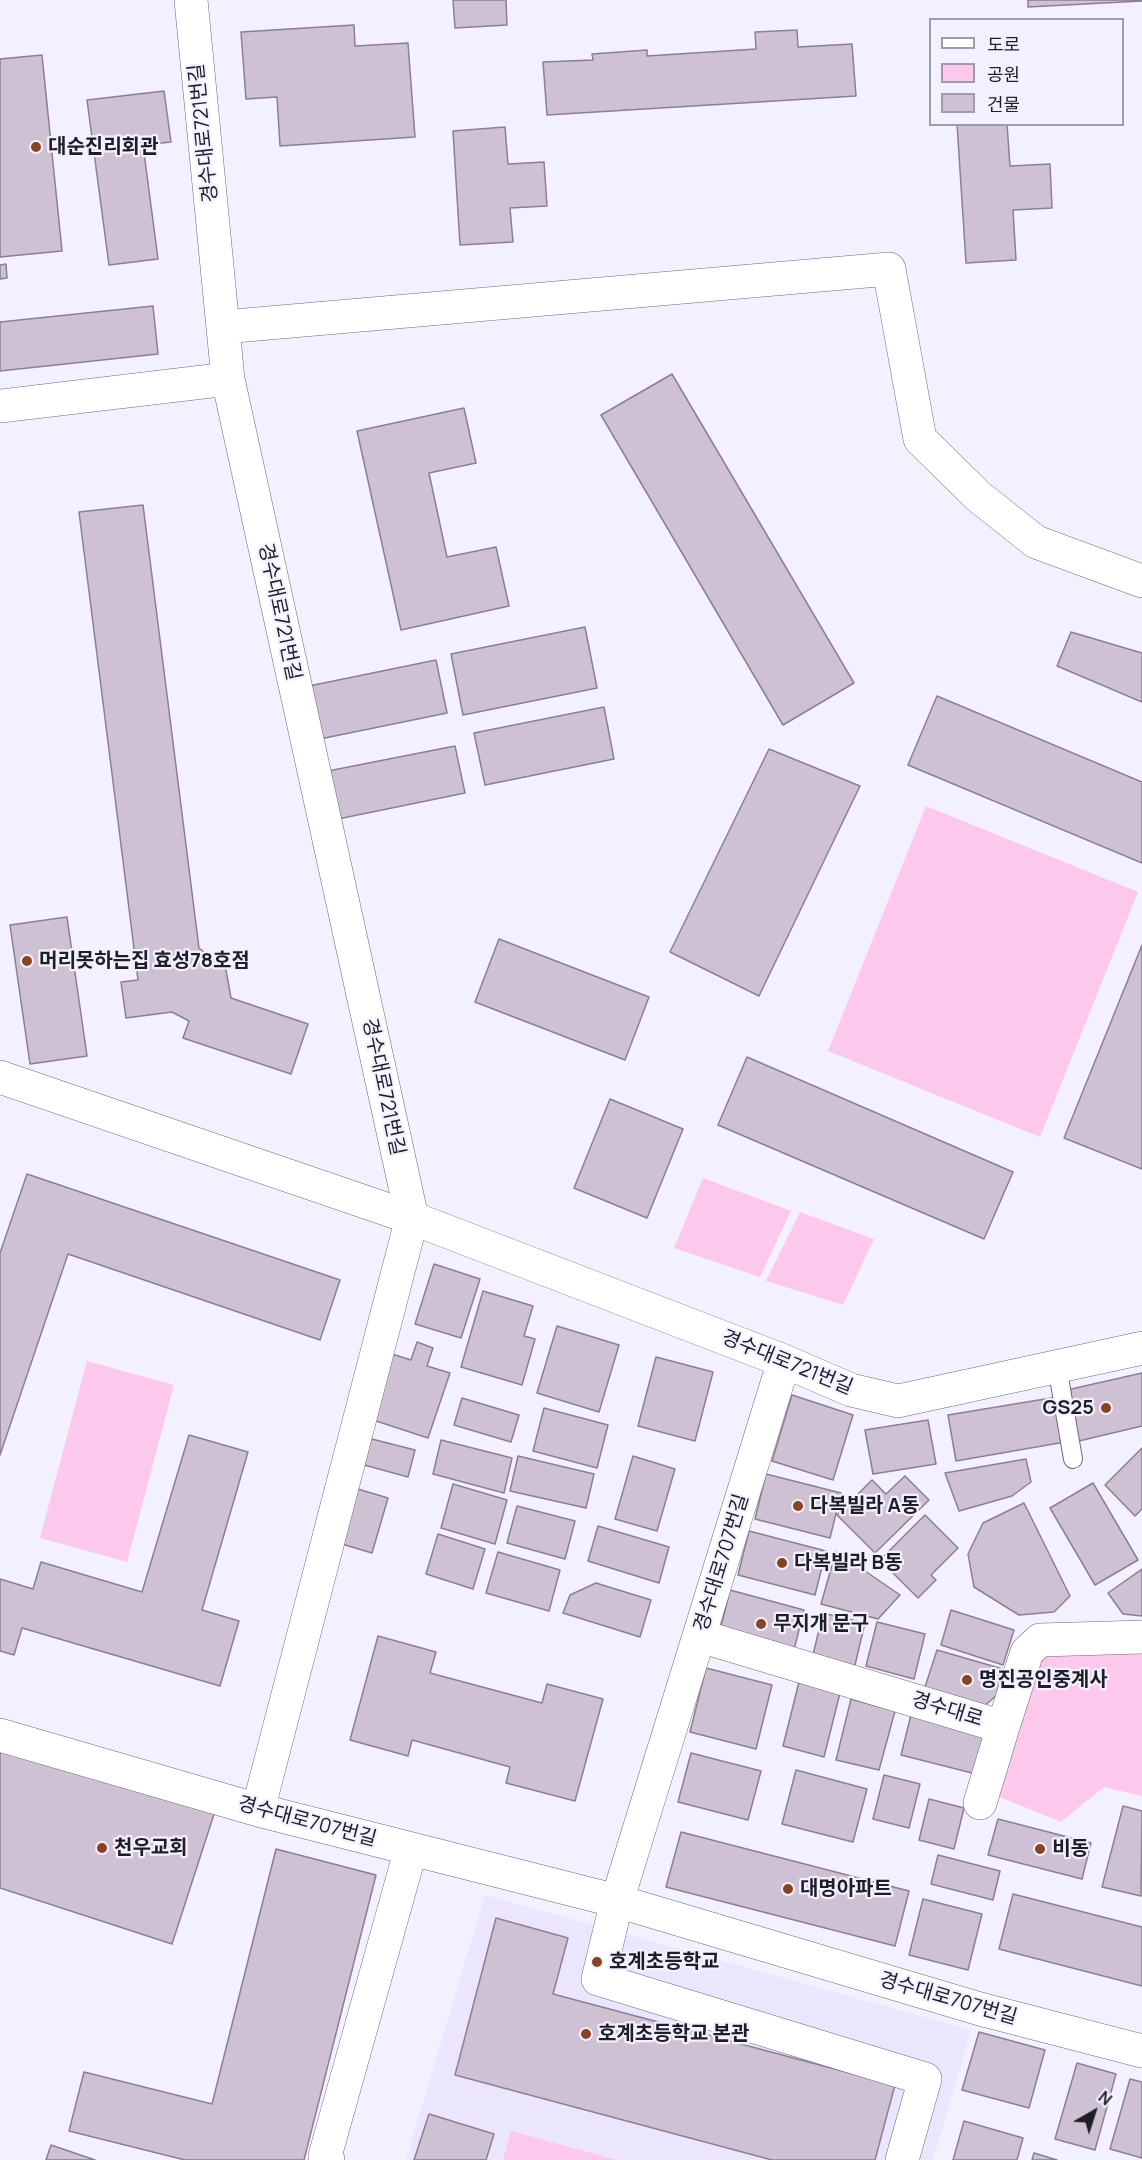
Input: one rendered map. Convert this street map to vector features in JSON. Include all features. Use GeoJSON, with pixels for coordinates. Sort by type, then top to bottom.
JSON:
{"type":"FeatureCollection","features":[{"type":"Feature","properties":{"kind":"street","name":"경수대로721번길"},"geometry":{"type":"LineString","coordinates":[[191,0],[228,379],[412,1218]]}},
{"type":"Feature","properties":{"kind":"street"},"geometry":{"type":"LineString","coordinates":[[223,327],[889,268],[920,439],[978,496],[1036,542],[1142,581]]}},
{"type":"Feature","properties":{"kind":"street"},"geometry":{"type":"LineString","coordinates":[[0,406],[228,379]]}},
{"type":"Feature","properties":{"kind":"street","name":"경수대로721번길"},"geometry":{"type":"LineString","coordinates":[[0,1077],[412,1218],[784,1361],[851,1390],[898,1401],[1142,1348]]}},
{"type":"Feature","properties":{"kind":"street"},"geometry":{"type":"LineString","coordinates":[[258,1810],[412,1218]]}},
{"type":"Feature","properties":{"kind":"street","name":"경수대로707번길"},"geometry":{"type":"LineString","coordinates":[[617,1901],[784,1361]]}},
{"type":"Feature","properties":{"kind":"street","name":"경수대로"},"geometry":{"type":"LineString","coordinates":[[700,1636],[1003,1727],[1027,1652],[1040,1640],[1142,1637]]}},
{"type":"Feature","properties":{"kind":"street"},"geometry":{"type":"LineString","coordinates":[[980,1803],[1003,1727]]}},
{"type":"Feature","properties":{"kind":"street","name":"경수대로707번길"},"geometry":{"type":"LineString","coordinates":[[0,1735],[258,1810],[617,1901],[980,2009],[1142,2051]]}},
{"type":"Feature","properties":{"kind":"street"},"geometry":{"type":"LineString","coordinates":[[328,2160],[326,2156],[411,1849]]}},
{"type":"Feature","properties":{"kind":"street"},"geometry":{"type":"LineString","coordinates":[[617,1901],[598,1979],[925,2079],[902,2160]]}},
{"type":"Feature","properties":{"kind":"lane"},"geometry":{"type":"LineString","coordinates":[[1057,1366],[1073,1459]]}},
{"type":"Feature","properties":{"kind":"shaded area","name":"호계초등학교"},"geometry":{"type":"Polygon","coordinates":[[[485,1895],[971,2030],[933,2160],[406,2160],[485,1895]]]}},
{"type":"Feature","properties":{"kind":"green space"},"geometry":{"type":"Polygon","coordinates":[[[926,806],[1138,892],[1040,1137],[828,1051],[926,806]]]}},
{"type":"Feature","properties":{"kind":"green space"},"geometry":{"type":"Polygon","coordinates":[[[703,1178],[791,1211],[760,1277],[674,1248],[703,1178]]]}},
{"type":"Feature","properties":{"kind":"green space"},"geometry":{"type":"Polygon","coordinates":[[[800,1212],[874,1239],[843,1305],[766,1281],[800,1212]]]}},
{"type":"Feature","properties":{"kind":"green space"},"geometry":{"type":"Polygon","coordinates":[[[87,1361],[174,1385],[127,1562],[40,1538],[87,1361]]]}},
{"type":"Feature","properties":{"kind":"green space"},"geometry":{"type":"Polygon","coordinates":[[[1142,1648],[1142,1796],[1104,1787],[1061,1822],[990,1793],[1034,1653],[1142,1648]]]}},
{"type":"Feature","properties":{"kind":"green space"},"geometry":{"type":"Polygon","coordinates":[[[511,2131],[616,2160],[503,2160],[511,2131]]]}},
{"type":"Feature","properties":{"kind":"building"},"geometry":{"type":"Polygon","coordinates":[[[453,0],[506,0],[507,25],[455,28],[453,0]]]}},
{"type":"Feature","properties":{"kind":"building"},"geometry":{"type":"Polygon","coordinates":[[[1028,0],[1142,0],[1142,1],[1028,7],[1028,0]]]}},
{"type":"Feature","properties":{"kind":"building"},"geometry":{"type":"Polygon","coordinates":[[[354,25],[355,46],[408,43],[415,137],[280,146],[277,97],[246,99],[241,32],[354,25]]]}},
{"type":"Feature","properties":{"kind":"building"},"geometry":{"type":"Polygon","coordinates":[[[797,30],[798,47],[852,44],[856,96],[547,115],[543,62],[593,60],[592,54],[647,50],[647,56],[756,49],[755,32],[797,30]]]}},
{"type":"Feature","properties":{"kind":"building"},"geometry":{"type":"Polygon","coordinates":[[[42,55],[62,251],[0,257],[0,59],[42,55]]]}},
{"type":"Feature","properties":{"kind":"building"},"geometry":{"type":"Polygon","coordinates":[[[164,91],[171,142],[143,145],[158,259],[109,265],[87,100],[164,91]]]}},
{"type":"Feature","properties":{"kind":"building"},"geometry":{"type":"Polygon","coordinates":[[[957,126],[1007,126],[1010,166],[1050,164],[1052,208],[1013,210],[1016,260],[966,263],[957,126]]]}},
{"type":"Feature","properties":{"kind":"building"},"geometry":{"type":"Polygon","coordinates":[[[505,127],[508,164],[544,162],[547,206],[510,208],[513,242],[460,245],[453,131],[505,127]]]}},
{"type":"Feature","properties":{"kind":"building"},"geometry":{"type":"Polygon","coordinates":[[[6,264],[7,278],[0,279],[0,265],[6,264]]]}},
{"type":"Feature","properties":{"kind":"building"},"geometry":{"type":"Polygon","coordinates":[[[153,306],[158,354],[0,371],[0,322],[153,306]]]}},
{"type":"Feature","properties":{"kind":"building"},"geometry":{"type":"Polygon","coordinates":[[[672,374],[854,683],[783,725],[601,415],[672,374]]]}},
{"type":"Feature","properties":{"kind":"building"},"geometry":{"type":"Polygon","coordinates":[[[464,408],[476,463],[429,473],[447,557],[496,547],[509,606],[401,630],[357,431],[464,408]]]}},
{"type":"Feature","properties":{"kind":"building"},"geometry":{"type":"Polygon","coordinates":[[[143,505],[199,948],[226,970],[231,998],[308,1024],[291,1074],[183,1038],[189,1021],[172,1012],[126,1018],[121,982],[138,980],[79,512],[143,505]]]}},
{"type":"Feature","properties":{"kind":"building"},"geometry":{"type":"Polygon","coordinates":[[[585,627],[597,688],[463,715],[451,654],[585,627]]]}},
{"type":"Feature","properties":{"kind":"building"},"geometry":{"type":"Polygon","coordinates":[[[1071,632],[1142,653],[1142,702],[1057,666],[1071,632]]]}},
{"type":"Feature","properties":{"kind":"building"},"geometry":{"type":"Polygon","coordinates":[[[436,660],[447,713],[320,739],[309,686],[436,660]]]}},
{"type":"Feature","properties":{"kind":"building"},"geometry":{"type":"Polygon","coordinates":[[[937,696],[1142,782],[1142,863],[908,765],[937,696]]]}},
{"type":"Feature","properties":{"kind":"building"},"geometry":{"type":"Polygon","coordinates":[[[604,707],[614,759],[485,785],[474,733],[604,707]]]}},
{"type":"Feature","properties":{"kind":"building"},"geometry":{"type":"Polygon","coordinates":[[[455,746],[465,793],[338,819],[328,771],[455,746]]]}},
{"type":"Feature","properties":{"kind":"building"},"geometry":{"type":"Polygon","coordinates":[[[769,749],[860,786],[759,996],[670,952],[769,749]]]}},
{"type":"Feature","properties":{"kind":"building"},"geometry":{"type":"Polygon","coordinates":[[[67,917],[87,1056],[30,1064],[10,925],[67,917]]]}},
{"type":"Feature","properties":{"kind":"building"},"geometry":{"type":"Polygon","coordinates":[[[499,939],[649,997],[625,1060],[475,1002],[499,939]]]}},
{"type":"Feature","properties":{"kind":"building"},"geometry":{"type":"Polygon","coordinates":[[[1142,945],[1142,1169],[1064,1138],[1142,945]]]}},
{"type":"Feature","properties":{"kind":"building"},"geometry":{"type":"Polygon","coordinates":[[[747,1057],[1013,1172],[984,1239],[718,1125],[747,1057]]]}},
{"type":"Feature","properties":{"kind":"building"},"geometry":{"type":"Polygon","coordinates":[[[610,1099],[683,1129],[647,1218],[574,1188],[610,1099]]]}},
{"type":"Feature","properties":{"kind":"building"},"geometry":{"type":"Polygon","coordinates":[[[27,1174],[340,1280],[320,1340],[68,1254],[0,1455],[0,1253],[27,1174]]]}},
{"type":"Feature","properties":{"kind":"building"},"geometry":{"type":"Polygon","coordinates":[[[434,1264],[480,1279],[461,1338],[415,1324],[434,1264]]]}},
{"type":"Feature","properties":{"kind":"building"},"geometry":{"type":"Polygon","coordinates":[[[483,1291],[533,1306],[524,1336],[535,1339],[522,1385],[461,1367],[483,1291]]]}},
{"type":"Feature","properties":{"kind":"building"},"geometry":{"type":"Polygon","coordinates":[[[557,1326],[619,1345],[599,1412],[537,1393],[557,1326]]]}},
{"type":"Feature","properties":{"kind":"building"},"geometry":{"type":"Polygon","coordinates":[[[417,1342],[433,1348],[427,1366],[450,1373],[428,1438],[370,1419],[392,1354],[411,1360],[417,1342]]]}},
{"type":"Feature","properties":{"kind":"building"},"geometry":{"type":"Polygon","coordinates":[[[656,1357],[713,1372],[695,1441],[638,1426],[656,1357]]]}},
{"type":"Feature","properties":{"kind":"building","name":"GS25"},"geometry":{"type":"Polygon","coordinates":[[[1142,1373],[1142,1426],[1079,1441],[1067,1390],[1142,1373]]]}},
{"type":"Feature","properties":{"kind":"building"},"geometry":{"type":"Polygon","coordinates":[[[792,1395],[853,1415],[833,1480],[772,1461],[792,1395]]]}},
{"type":"Feature","properties":{"kind":"building"},"geometry":{"type":"Polygon","coordinates":[[[1057,1397],[1065,1442],[956,1461],[948,1415],[1057,1397]]]}},
{"type":"Feature","properties":{"kind":"building"},"geometry":{"type":"Polygon","coordinates":[[[462,1398],[519,1415],[511,1442],[454,1425],[462,1398]]]}},
{"type":"Feature","properties":{"kind":"building"},"geometry":{"type":"Polygon","coordinates":[[[544,1408],[608,1425],[597,1468],[533,1451],[544,1408]]]}},
{"type":"Feature","properties":{"kind":"building"},"geometry":{"type":"Polygon","coordinates":[[[928,1420],[936,1464],[873,1474],[865,1430],[928,1420]]]}},
{"type":"Feature","properties":{"kind":"building"},"geometry":{"type":"Polygon","coordinates":[[[189,1435],[248,1452],[202,1610],[239,1621],[220,1686],[22,1628],[14,1655],[0,1651],[0,1579],[33,1589],[41,1562],[142,1592],[189,1435]]]}},
{"type":"Feature","properties":{"kind":"building"},"geometry":{"type":"Polygon","coordinates":[[[364,1437],[415,1450],[408,1477],[357,1463],[364,1437]]]}},
{"type":"Feature","properties":{"kind":"building"},"geometry":{"type":"Polygon","coordinates":[[[441,1440],[512,1458],[504,1493],[433,1474],[441,1440]]]}},
{"type":"Feature","properties":{"kind":"building"},"geometry":{"type":"Polygon","coordinates":[[[1142,1448],[1142,1509],[1135,1516],[1105,1485],[1142,1448]]]}},
{"type":"Feature","properties":{"kind":"building"},"geometry":{"type":"Polygon","coordinates":[[[518,1456],[594,1474],[586,1508],[510,1491],[518,1456]]]}},
{"type":"Feature","properties":{"kind":"building"},"geometry":{"type":"Polygon","coordinates":[[[633,1456],[675,1469],[657,1531],[615,1519],[633,1456]]]}},
{"type":"Feature","properties":{"kind":"building"},"geometry":{"type":"Polygon","coordinates":[[[1026,1459],[1031,1482],[1012,1496],[959,1511],[945,1473],[1026,1459]]]}},
{"type":"Feature","properties":{"kind":"building","name":"다복빌라 A동"},"geometry":{"type":"Polygon","coordinates":[[[766,1474],[841,1493],[830,1538],[755,1519],[766,1474]]]}},
{"type":"Feature","properties":{"kind":"building"},"geometry":{"type":"Polygon","coordinates":[[[905,1476],[929,1500],[875,1553],[837,1515],[872,1480],[886,1494],[905,1476]]]}},
{"type":"Feature","properties":{"kind":"building"},"geometry":{"type":"Polygon","coordinates":[[[1093,1483],[1138,1560],[1095,1585],[1050,1508],[1093,1483]]]}},
{"type":"Feature","properties":{"kind":"building"},"geometry":{"type":"Polygon","coordinates":[[[453,1484],[507,1500],[495,1544],[441,1528],[453,1484]]]}},
{"type":"Feature","properties":{"kind":"building"},"geometry":{"type":"Polygon","coordinates":[[[351,1487],[388,1498],[372,1553],[335,1542],[351,1487]]]}},
{"type":"Feature","properties":{"kind":"building"},"geometry":{"type":"Polygon","coordinates":[[[1024,1503],[1070,1596],[1054,1612],[1019,1615],[974,1587],[968,1554],[983,1523],[1024,1503]]]}},
{"type":"Feature","properties":{"kind":"building"},"geometry":{"type":"Polygon","coordinates":[[[517,1506],[575,1521],[565,1559],[507,1543],[517,1506]]]}},
{"type":"Feature","properties":{"kind":"building"},"geometry":{"type":"Polygon","coordinates":[[[925,1515],[958,1548],[931,1575],[936,1580],[918,1598],[880,1560],[925,1515]]]}},
{"type":"Feature","properties":{"kind":"building"},"geometry":{"type":"Polygon","coordinates":[[[598,1526],[669,1547],[659,1583],[588,1561],[598,1526]]]}},
{"type":"Feature","properties":{"kind":"building","name":"다복빌라 B동"},"geometry":{"type":"Polygon","coordinates":[[[749,1531],[826,1551],[815,1595],[738,1575],[749,1531]]]}},
{"type":"Feature","properties":{"kind":"building"},"geometry":{"type":"Polygon","coordinates":[[[438,1534],[485,1549],[473,1589],[426,1574],[438,1534]]]}},
{"type":"Feature","properties":{"kind":"building"},"geometry":{"type":"Polygon","coordinates":[[[836,1551],[900,1595],[878,1619],[821,1604],[836,1551]]]}},
{"type":"Feature","properties":{"kind":"building"},"geometry":{"type":"Polygon","coordinates":[[[498,1552],[560,1570],[549,1611],[486,1593],[498,1552]]]}},
{"type":"Feature","properties":{"kind":"building"},"geometry":{"type":"Polygon","coordinates":[[[1142,1569],[1142,1616],[1123,1614],[1108,1593],[1142,1569]]]}},
{"type":"Feature","properties":{"kind":"building"},"geometry":{"type":"Polygon","coordinates":[[[596,1583],[651,1600],[640,1637],[563,1613],[570,1595],[596,1583]]]}},
{"type":"Feature","properties":{"kind":"building","name":"무지개 문구"},"geometry":{"type":"Polygon","coordinates":[[[730,1590],[804,1610],[792,1658],[718,1639],[730,1590]]]}},
{"type":"Feature","properties":{"kind":"building"},"geometry":{"type":"Polygon","coordinates":[[[951,1610],[1014,1630],[1003,1665],[941,1645],[951,1610]]]}},
{"type":"Feature","properties":{"kind":"building"},"geometry":{"type":"Polygon","coordinates":[[[823,1613],[865,1623],[854,1669],[812,1659],[823,1613]]]}},
{"type":"Feature","properties":{"kind":"building"},"geometry":{"type":"Polygon","coordinates":[[[877,1622],[925,1634],[914,1679],[866,1666],[877,1622]]]}},
{"type":"Feature","properties":{"kind":"building"},"geometry":{"type":"Polygon","coordinates":[[[378,1636],[436,1652],[430,1673],[542,1703],[547,1684],[603,1699],[575,1801],[506,1783],[510,1767],[412,1740],[408,1756],[350,1740],[378,1636]]]}},
{"type":"Feature","properties":{"kind":"building","name":"명진공인중계사"},"geometry":{"type":"Polygon","coordinates":[[[937,1650],[1010,1671],[1004,1689],[983,1707],[924,1690],[937,1650]]]}},
{"type":"Feature","properties":{"kind":"building"},"geometry":{"type":"Polygon","coordinates":[[[706,1668],[772,1685],[756,1749],[690,1732],[706,1668]]]}},
{"type":"Feature","properties":{"kind":"building"},"geometry":{"type":"Polygon","coordinates":[[[800,1678],[841,1689],[824,1757],[783,1746],[800,1678]]]}},
{"type":"Feature","properties":{"kind":"building"},"geometry":{"type":"Polygon","coordinates":[[[851,1699],[895,1711],[879,1770],[836,1760],[851,1699]]]}},
{"type":"Feature","properties":{"kind":"building"},"geometry":{"type":"Polygon","coordinates":[[[912,1711],[987,1731],[976,1774],[901,1755],[912,1711]]]}},
{"type":"Feature","properties":{"kind":"building","name":"천우교회"},"geometry":{"type":"Polygon","coordinates":[[[0,1737],[216,1808],[172,1944],[0,1888],[0,1737]]]}},
{"type":"Feature","properties":{"kind":"building"},"geometry":{"type":"Polygon","coordinates":[[[691,1753],[761,1771],[748,1820],[678,1802],[691,1753]]]}},
{"type":"Feature","properties":{"kind":"building"},"geometry":{"type":"Polygon","coordinates":[[[796,1770],[867,1789],[853,1842],[782,1824],[796,1770]]]}},
{"type":"Feature","properties":{"kind":"building"},"geometry":{"type":"Polygon","coordinates":[[[884,1775],[920,1784],[909,1828],[873,1819],[884,1775]]]}},
{"type":"Feature","properties":{"kind":"building"},"geometry":{"type":"Polygon","coordinates":[[[929,1799],[964,1808],[954,1849],[919,1840],[929,1799]]]}},
{"type":"Feature","properties":{"kind":"building"},"geometry":{"type":"Polygon","coordinates":[[[1123,1806],[1142,1811],[1141,1896],[1102,1887],[1123,1806]]]}},
{"type":"Feature","properties":{"kind":"building","name":"비동"},"geometry":{"type":"Polygon","coordinates":[[[998,1819],[1091,1843],[1082,1879],[988,1855],[998,1819]]]}},
{"type":"Feature","properties":{"kind":"building","name":"대명아파트"},"geometry":{"type":"Polygon","coordinates":[[[681,1832],[909,1891],[895,1946],[666,1887],[681,1832]]]}},
{"type":"Feature","properties":{"kind":"building"},"geometry":{"type":"Polygon","coordinates":[[[276,1849],[376,1875],[304,2160],[185,2160],[69,2131],[84,2072],[212,2104],[276,1849]]]}},
{"type":"Feature","properties":{"kind":"building"},"geometry":{"type":"Polygon","coordinates":[[[938,1855],[1000,1871],[993,1900],[931,1884],[938,1855]]]}},
{"type":"Feature","properties":{"kind":"building"},"geometry":{"type":"Polygon","coordinates":[[[1013,1894],[1142,1927],[1142,1986],[999,1949],[1013,1894]]]}},
{"type":"Feature","properties":{"kind":"building"},"geometry":{"type":"Polygon","coordinates":[[[923,1899],[982,1914],[968,1970],[909,1955],[923,1899]]]}},
{"type":"Feature","properties":{"kind":"building","name":"호계초등학교 본관"},"geometry":{"type":"Polygon","coordinates":[[[496,1918],[568,1938],[553,1994],[895,2085],[875,2160],[772,2160],[455,2075],[496,1918]]]}},
{"type":"Feature","properties":{"kind":"building"},"geometry":{"type":"Polygon","coordinates":[[[979,2032],[1045,2050],[1029,2108],[962,2090],[979,2032]]]}},
{"type":"Feature","properties":{"kind":"building"},"geometry":{"type":"Polygon","coordinates":[[[1077,2063],[1116,2074],[1095,2150],[1055,2139],[1077,2063]]]}},
{"type":"Feature","properties":{"kind":"building"},"geometry":{"type":"Polygon","coordinates":[[[1130,2079],[1142,2082],[1142,2158],[1110,2149],[1130,2079]]]}},
{"type":"Feature","properties":{"kind":"building"},"geometry":{"type":"Polygon","coordinates":[[[429,2114],[494,2134],[486,2160],[414,2160],[429,2114]]]}},
{"type":"Feature","properties":{"kind":"building"},"geometry":{"type":"Polygon","coordinates":[[[964,2121],[1023,2138],[1017,2160],[953,2160],[964,2121]]]}},
{"type":"Feature","properties":{"kind":"building"},"geometry":{"type":"Polygon","coordinates":[[[51,2145],[95,2160],[46,2160],[51,2145]]]}},
{"type":"Feature","properties":{"kind":"building"},"geometry":{"type":"Polygon","coordinates":[[[1034,2153],[1057,2160],[1032,2160],[1034,2153]]]}},
{"type":"Feature","properties":{"kind":"place","name":"대순진리회관"},"geometry":{"type":"Point","coordinates":[36,147]}},
{"type":"Feature","properties":{"kind":"place","name":"머리못하는집 효성78호점"},"geometry":{"type":"Point","coordinates":[27,961]}},
{"type":"Feature","properties":{"kind":"place","name":"GS25"},"geometry":{"type":"Point","coordinates":[1106,1408]}},
{"type":"Feature","properties":{"kind":"place","name":"다복빌라 A동"},"geometry":{"type":"Point","coordinates":[798,1506]}},
{"type":"Feature","properties":{"kind":"place","name":"다복빌라 B동"},"geometry":{"type":"Point","coordinates":[782,1563]}},
{"type":"Feature","properties":{"kind":"place","name":"무지개 문구"},"geometry":{"type":"Point","coordinates":[761,1624]}},
{"type":"Feature","properties":{"kind":"place","name":"명진공인중계사"},"geometry":{"type":"Point","coordinates":[967,1680]}},
{"type":"Feature","properties":{"kind":"place","name":"천우교회"},"geometry":{"type":"Point","coordinates":[102,1848]}},
{"type":"Feature","properties":{"kind":"place","name":"비동"},"geometry":{"type":"Point","coordinates":[1040,1849]}},
{"type":"Feature","properties":{"kind":"place","name":"대명아파트"},"geometry":{"type":"Point","coordinates":[788,1889]}},
{"type":"Feature","properties":{"kind":"place","name":"호계초등학교"},"geometry":{"type":"Point","coordinates":[597,1962]}},
{"type":"Feature","properties":{"kind":"place","name":"호계초등학교 본관"},"geometry":{"type":"Point","coordinates":[586,2034]}}]}
